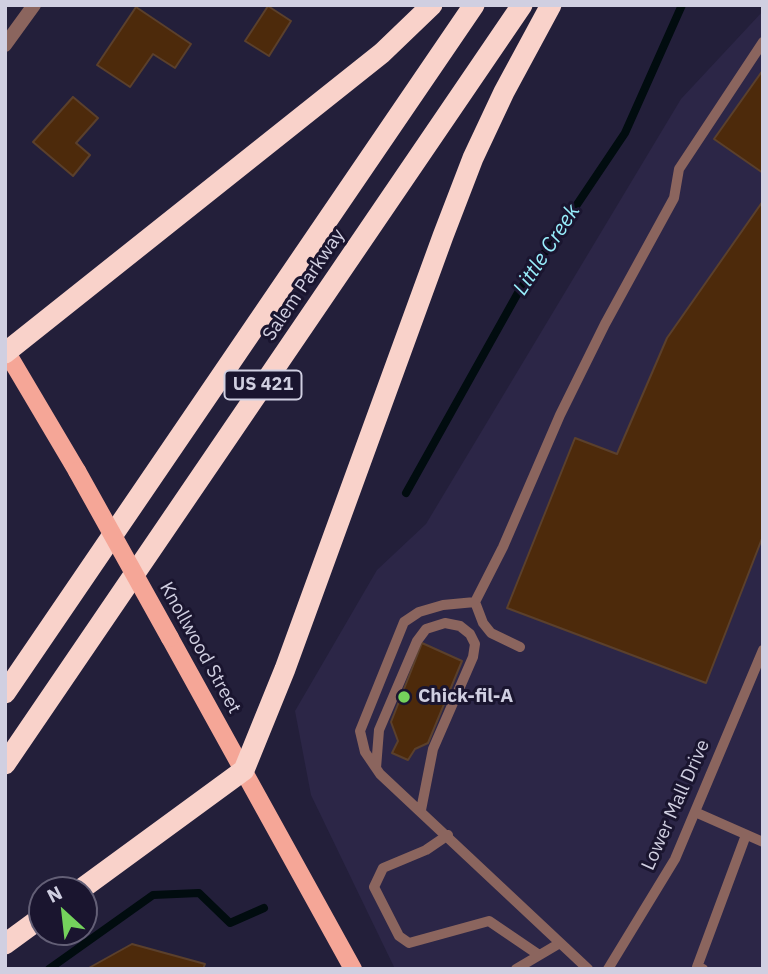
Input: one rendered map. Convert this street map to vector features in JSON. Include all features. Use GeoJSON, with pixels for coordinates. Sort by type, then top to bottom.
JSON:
{"type":"FeatureCollection","features":[{"type":"Feature","properties":{"kind":"highway"},"geometry":{"type":"LineString","coordinates":[[6,352],[382,54],[432,5]]}},
{"type":"Feature","properties":{"kind":"highway","name":"Salem Parkway"},"geometry":{"type":"LineString","coordinates":[[5,693],[474,5]]}},
{"type":"Feature","properties":{"kind":"highway","name":"Salem Parkway"},"geometry":{"type":"LineString","coordinates":[[5,764],[522,5]]}},
{"type":"Feature","properties":{"kind":"highway"},"geometry":{"type":"LineString","coordinates":[[98,877],[244,770],[285,669],[473,158],[504,92],[551,5]]}},
{"type":"Feature","properties":{"kind":"highway"},"geometry":{"type":"LineString","coordinates":[[5,944],[28,927]]}},
{"type":"Feature","properties":{"kind":"main road","name":"Knollwood Street"},"geometry":{"type":"LineString","coordinates":[[6,352],[77,471],[353,969]]}},
{"type":"Feature","properties":{"kind":"street"},"geometry":{"type":"LineString","coordinates":[[5,45],[34,5]]}},
{"type":"Feature","properties":{"kind":"lane"},"geometry":{"type":"LineString","coordinates":[[520,647],[491,633],[482,623],[475,602],[503,547],[560,415],[674,198],[679,169],[763,42]]}},
{"type":"Feature","properties":{"kind":"lane"},"geometry":{"type":"LineString","coordinates":[[475,602],[443,605],[419,612],[404,622],[360,731],[365,752],[376,768],[587,969]]}},
{"type":"Feature","properties":{"kind":"lane"},"geometry":{"type":"LineString","coordinates":[[376,768],[379,730],[417,641],[426,629],[445,623],[460,626],[470,634],[475,645],[473,657],[433,749],[421,810]]}},
{"type":"Feature","properties":{"kind":"lane","name":"Lower Mall Drive"},"geometry":{"type":"LineString","coordinates":[[608,969],[675,859],[763,650]]}},
{"type":"Feature","properties":{"kind":"lane"},"geometry":{"type":"LineString","coordinates":[[695,812],[763,842]]}},
{"type":"Feature","properties":{"kind":"lane"},"geometry":{"type":"LineString","coordinates":[[448,835],[426,850],[383,869],[374,887],[399,936],[409,943],[489,921],[539,955]]}},
{"type":"Feature","properties":{"kind":"lane"},"geometry":{"type":"LineString","coordinates":[[703,969],[697,967],[746,835]]}},
{"type":"Feature","properties":{"kind":"lane"},"geometry":{"type":"LineString","coordinates":[[516,969],[560,943]]}},
{"type":"Feature","properties":{"kind":"shaded area"},"geometry":{"type":"Polygon","coordinates":[[[763,11],[763,969],[395,969],[311,795],[295,711],[377,570],[426,524],[681,99],[763,11]]]}},
{"type":"Feature","properties":{"kind":"building"},"geometry":{"type":"Polygon","coordinates":[[[268,6],[291,21],[269,56],[245,41],[268,6]]]}},
{"type":"Feature","properties":{"kind":"building"},"geometry":{"type":"Polygon","coordinates":[[[136,7],[191,44],[175,68],[153,54],[130,87],[97,65],[136,7]]]}},
{"type":"Feature","properties":{"kind":"building"},"geometry":{"type":"Polygon","coordinates":[[[763,70],[763,173],[714,139],[763,70]]]}},
{"type":"Feature","properties":{"kind":"building"},"geometry":{"type":"Polygon","coordinates":[[[73,97],[98,118],[76,143],[90,155],[73,176],[33,142],[73,97]]]}},
{"type":"Feature","properties":{"kind":"building"},"geometry":{"type":"Polygon","coordinates":[[[763,201],[763,536],[706,683],[507,608],[575,438],[617,454],[667,338],[763,201]]]}},
{"type":"Feature","properties":{"kind":"building"},"geometry":{"type":"Polygon","coordinates":[[[422,643],[462,661],[428,743],[415,749],[408,760],[392,753],[398,741],[391,722],[422,643]]]}},
{"type":"Feature","properties":{"kind":"building"},"geometry":{"type":"Polygon","coordinates":[[[132,944],[205,964],[203,969],[87,969],[132,944]]]}},
{"type":"Feature","properties":{"kind":"waterway","name":"Little Creek"},"geometry":{"type":"LineString","coordinates":[[406,493],[519,291],[625,133],[682,5]]}},
{"type":"Feature","properties":{"kind":"waterway","name":"Little Creek"},"geometry":{"type":"LineString","coordinates":[[49,969],[153,895],[199,893],[230,923],[264,908]]}},
{"type":"Feature","properties":{"kind":"place","name":"Chick-fil-A"},"geometry":{"type":"Point","coordinates":[404,697]}}]}
